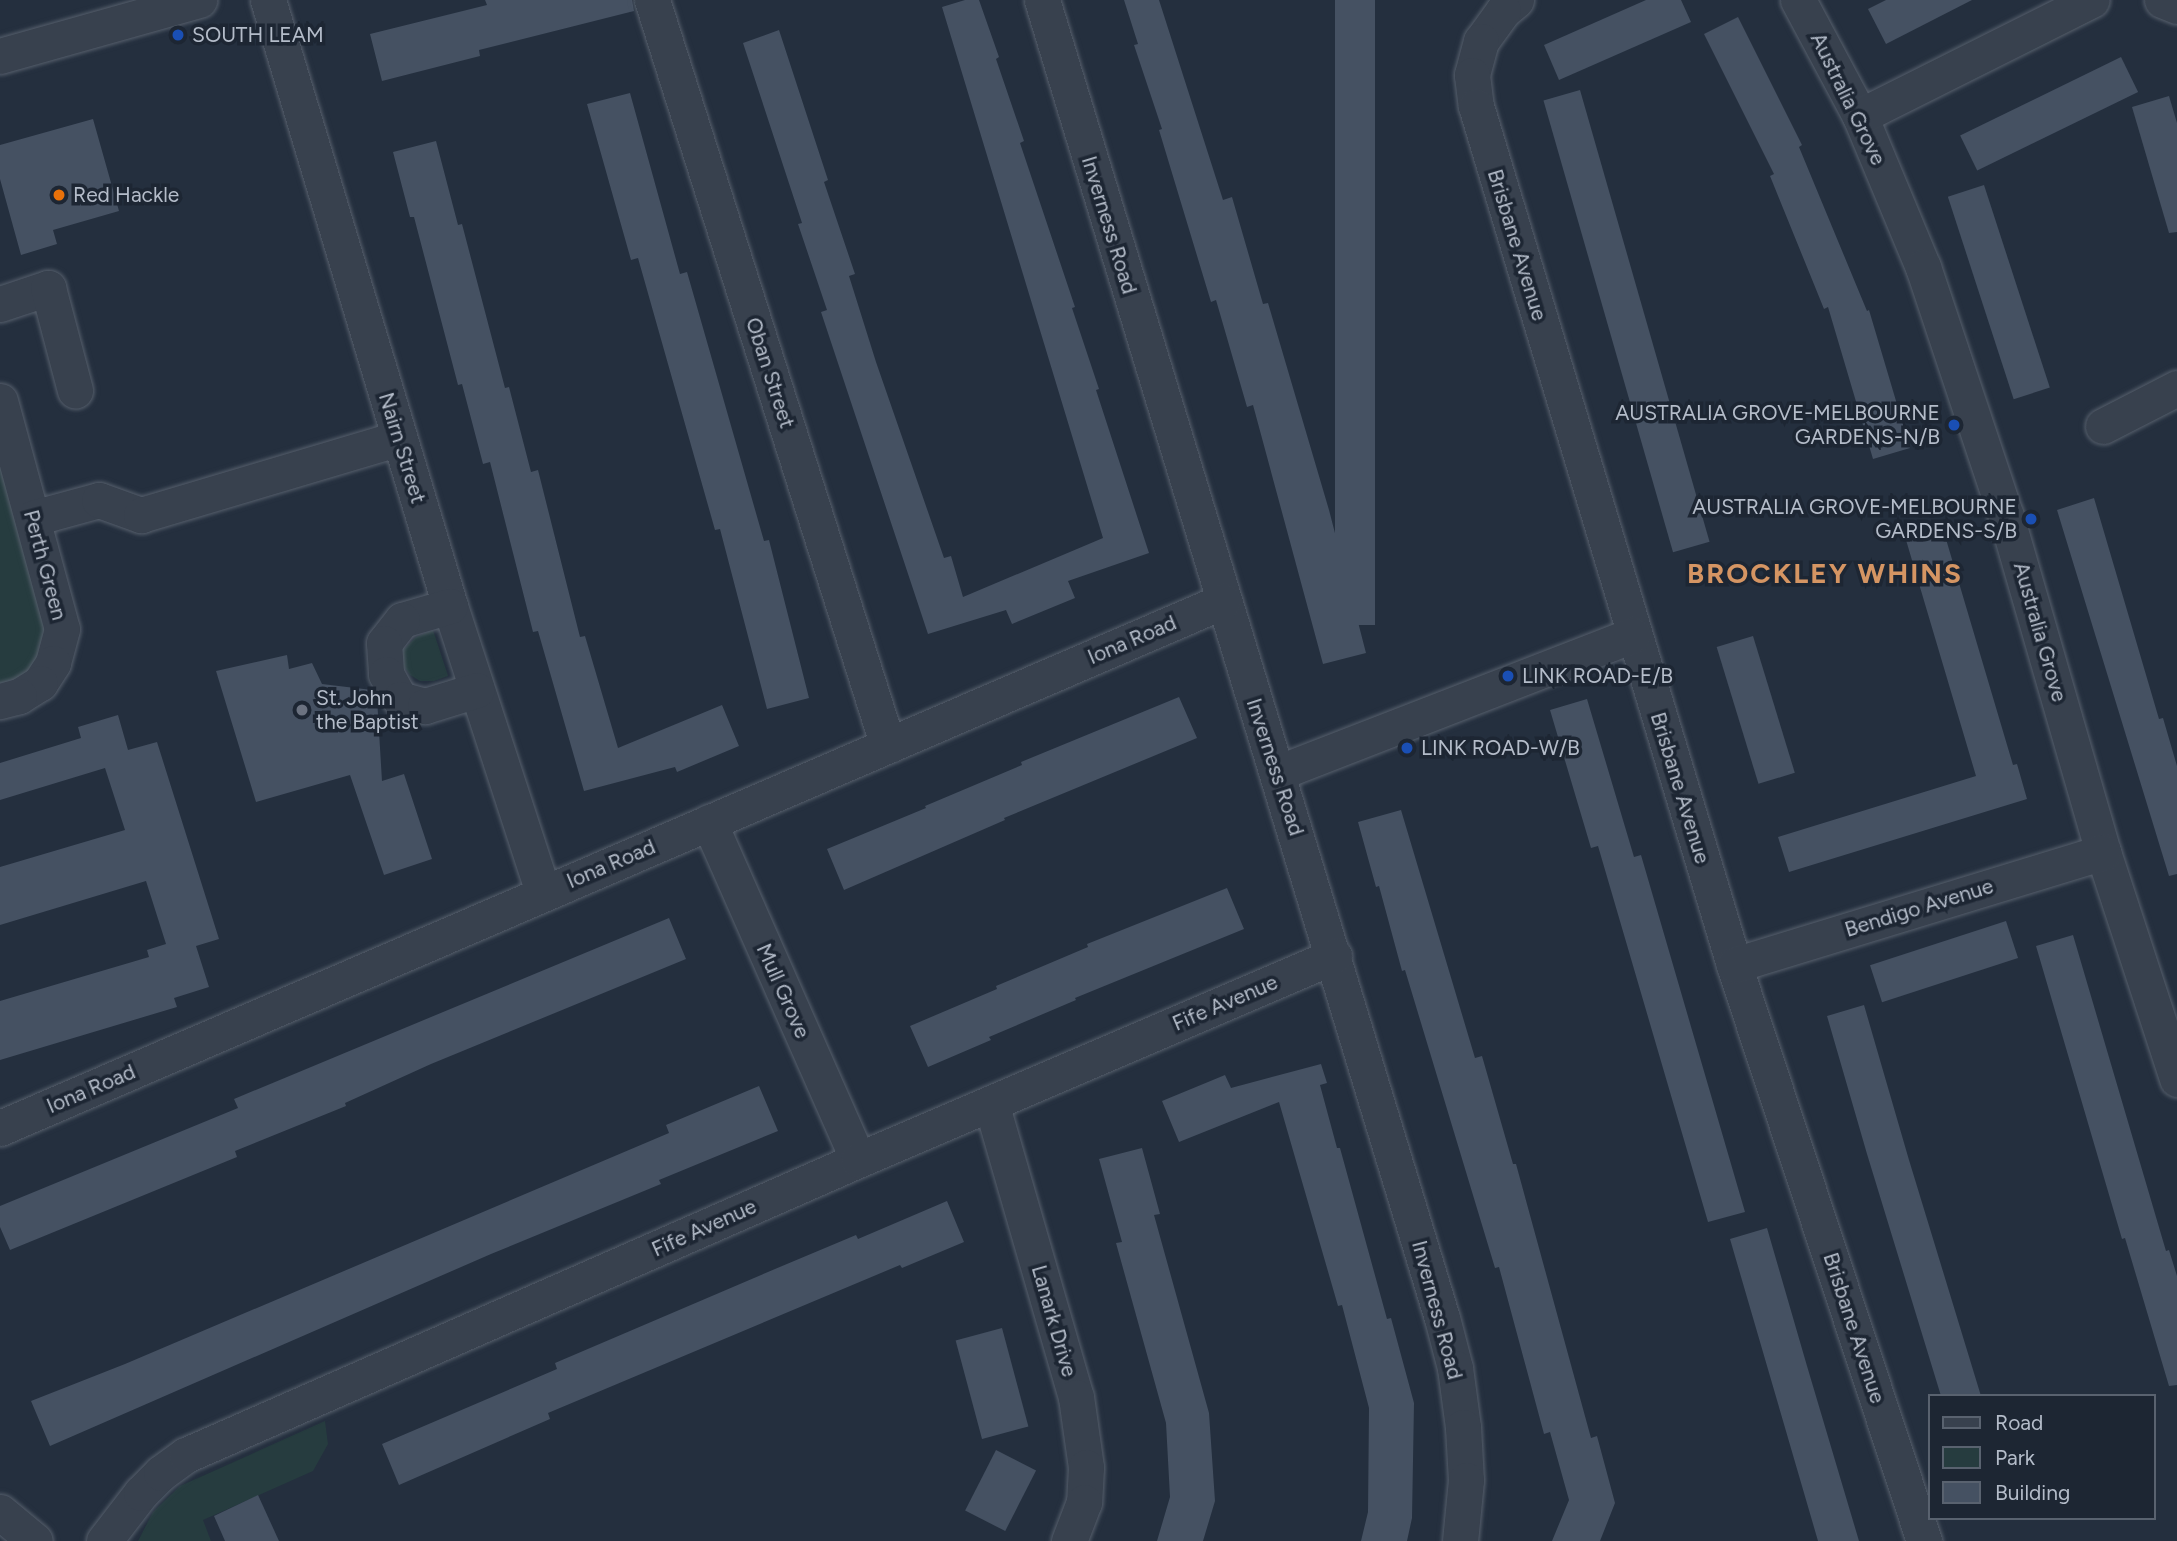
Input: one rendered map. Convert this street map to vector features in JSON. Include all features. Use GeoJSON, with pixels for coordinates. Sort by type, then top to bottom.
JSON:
{"type":"FeatureCollection","features":[{"type":"Feature","properties":{"kind":"street"},"geometry":{"type":"LineString","coordinates":[[0,56],[198,0]]}},
{"type":"Feature","properties":{"kind":"street","name":"Nairn Street"},"geometry":{"type":"LineString","coordinates":[[268,0],[450,606],[543,893]]}},
{"type":"Feature","properties":{"kind":"street","name":"Oban Street"},"geometry":{"type":"LineString","coordinates":[[652,0],[888,746]]}},
{"type":"Feature","properties":{"kind":"street","name":"Inverness Road"},"geometry":{"type":"LineString","coordinates":[[1042,0],[1223,601],[1334,956],[1455,1367],[1466,1480],[1460,1541]]}},
{"type":"Feature","properties":{"kind":"street","name":"Brisbane Avenue"},"geometry":{"type":"LineString","coordinates":[[1516,0],[1503,11],[1481,41],[1472,75],[1476,106],[1734,965],[1924,1541]]}},
{"type":"Feature","properties":{"kind":"street","name":"Australia Grove"},"geometry":{"type":"LineString","coordinates":[[1798,0],[1860,116],[1923,267],[2006,516],[2103,852],[2177,1079]]}},
{"type":"Feature","properties":{"kind":"street"},"geometry":{"type":"LineString","coordinates":[[1860,116],[2092,0]]}},
{"type":"Feature","properties":{"kind":"street"},"geometry":{"type":"LineString","coordinates":[[2162,0],[2177,6]]}},
{"type":"Feature","properties":{"kind":"street"},"geometry":{"type":"LineString","coordinates":[[0,304],[48,288],[75,390]]}},
{"type":"Feature","properties":{"kind":"street"},"geometry":{"type":"LineString","coordinates":[[2103,426],[2177,388]]}},
{"type":"Feature","properties":{"kind":"street","name":"Perth Green"},"geometry":{"type":"LineString","coordinates":[[0,401],[62,629],[59,648],[40,682],[19,695],[0,701]]}},
{"type":"Feature","properties":{"kind":"street"},"geometry":{"type":"LineString","coordinates":[[33,518],[99,500],[141,515],[399,438]]}},
{"type":"Feature","properties":{"kind":"street","name":"Iona Road"},"geometry":{"type":"LineString","coordinates":[[0,1128],[1223,601]]}},
{"type":"Feature","properties":{"kind":"street"},"geometry":{"type":"LineString","coordinates":[[450,606],[402,620],[384,643],[386,674],[400,699],[425,706],[477,690]]}},
{"type":"Feature","properties":{"kind":"street"},"geometry":{"type":"LineString","coordinates":[[1277,773],[1633,635]]}},
{"type":"Feature","properties":{"kind":"street","name":"Mull Grove"},"geometry":{"type":"LineString","coordinates":[[709,822],[858,1160]]}},
{"type":"Feature","properties":{"kind":"street","name":"Bendigo Avenue"},"geometry":{"type":"LineString","coordinates":[[1734,965],[2103,852]]}},
{"type":"Feature","properties":{"kind":"street","name":"Fife Avenue"},"geometry":{"type":"LineString","coordinates":[[104,1541],[154,1479],[187,1455],[991,1102],[1334,956]]}},
{"type":"Feature","properties":{"kind":"street","name":"Lanark Drive"},"geometry":{"type":"LineString","coordinates":[[991,1102],[1076,1396],[1086,1467],[1084,1502],[1069,1541]]}},
{"type":"Feature","properties":{"kind":"street"},"geometry":{"type":"LineString","coordinates":[[0,1512],[35,1541]]}},
{"type":"Feature","properties":{"kind":"green space"},"geometry":{"type":"Polygon","coordinates":[[[0,451],[49,627],[34,671],[0,685],[0,451]]]}},
{"type":"Feature","properties":{"kind":"green space"},"geometry":{"type":"Polygon","coordinates":[[[433,630],[448,676],[434,681],[420,681],[410,675],[402,664],[403,650],[416,637],[433,630]]]}},
{"type":"Feature","properties":{"kind":"green space"},"geometry":{"type":"Polygon","coordinates":[[[325,1421],[328,1444],[313,1471],[203,1520],[211,1541],[138,1541],[153,1512],[180,1486],[325,1421]]]}},
{"type":"Feature","properties":{"kind":"building"},"geometry":{"type":"Polygon","coordinates":[[[485,0],[632,0],[634,11],[479,50],[480,56],[382,81],[370,34],[487,5],[485,0]]]}},
{"type":"Feature","properties":{"kind":"building"},"geometry":{"type":"Polygon","coordinates":[[[965,0],[979,0],[999,57],[996,59],[1024,141],[1020,143],[1075,307],[1072,308],[1099,389],[1096,390],[1149,553],[1068,581],[1075,598],[1012,624],[1006,610],[928,634],[821,312],[827,310],[798,224],[802,223],[743,43],[779,30],[828,180],[824,182],[855,274],[849,276],[876,362],[944,558],[951,556],[963,597],[1103,538],[942,7],[965,0]]]}},
{"type":"Feature","properties":{"kind":"building"},"geometry":{"type":"Polygon","coordinates":[[[1124,0],[1159,0],[1223,200],[1232,197],[1263,304],[1268,303],[1329,510],[1366,653],[1323,664],[1253,405],[1247,407],[1216,300],[1211,302],[1159,130],[1162,129],[1134,45],[1138,44],[1124,0]]]}},
{"type":"Feature","properties":{"kind":"building"},"geometry":{"type":"Polygon","coordinates":[[[1335,0],[1375,0],[1375,625],[1335,625],[1335,0]]]}},
{"type":"Feature","properties":{"kind":"building"},"geometry":{"type":"Polygon","coordinates":[[[1646,0],[1681,0],[1691,22],[1559,80],[1544,45],[1646,0]]]}},
{"type":"Feature","properties":{"kind":"building"},"geometry":{"type":"Polygon","coordinates":[[[1886,0],[1972,0],[1886,44],[1868,9],[1886,0]]]}},
{"type":"Feature","properties":{"kind":"building"},"geometry":{"type":"Polygon","coordinates":[[[1738,17],[1802,145],[1799,147],[1867,311],[1869,310],[1910,448],[1873,459],[1828,307],[1824,309],[1770,176],[1774,174],[1704,34],[1738,17]]]}},
{"type":"Feature","properties":{"kind":"building"},"geometry":{"type":"Polygon","coordinates":[[[2121,57],[2138,92],[1977,171],[1960,135],[2121,57]]]}},
{"type":"Feature","properties":{"kind":"building"},"geometry":{"type":"Polygon","coordinates":[[[1580,90],[1710,542],[1673,552],[1543,100],[1580,90]]]}},
{"type":"Feature","properties":{"kind":"building"},"geometry":{"type":"Polygon","coordinates":[[[630,93],[680,274],[687,272],[764,541],[769,540],[809,698],[767,709],[720,529],[715,530],[638,258],[631,260],[587,104],[630,93]]]}},
{"type":"Feature","properties":{"kind":"building"},"geometry":{"type":"Polygon","coordinates":[[[2169,96],[2177,123],[2177,232],[2169,233],[2132,107],[2169,96]]]}},
{"type":"Feature","properties":{"kind":"building","name":"Red Hackle"},"geometry":{"type":"Polygon","coordinates":[[[93,119],[119,211],[53,230],[57,244],[21,255],[0,179],[0,145],[93,119]]]}},
{"type":"Feature","properties":{"kind":"building"},"geometry":{"type":"Polygon","coordinates":[[[436,141],[458,225],[462,224],[505,388],[509,387],[531,472],[538,470],[580,637],[585,636],[618,748],[722,705],[739,746],[677,772],[675,767],[584,791],[538,631],[533,632],[490,462],[483,464],[462,384],[458,385],[414,217],[410,217],[393,152],[436,141]]]}},
{"type":"Feature","properties":{"kind":"building"},"geometry":{"type":"Polygon","coordinates":[[[1984,185],[2050,388],[2014,399],[1948,197],[1984,185]]]}},
{"type":"Feature","properties":{"kind":"building"},"geometry":{"type":"Polygon","coordinates":[[[2094,498],[2159,719],[2163,718],[2177,766],[2177,874],[2169,876],[2057,510],[2094,498]]]}},
{"type":"Feature","properties":{"kind":"building"},"geometry":{"type":"Polygon","coordinates":[[[1943,529],[2013,765],[2017,764],[2027,799],[1789,872],[1778,837],[1976,776],[1906,540],[1943,529]]]}},
{"type":"Feature","properties":{"kind":"building"},"geometry":{"type":"Polygon","coordinates":[[[1753,636],[1795,773],[1758,784],[1717,647],[1753,636]]]}},
{"type":"Feature","properties":{"kind":"building","name":"St. John the Baptist"},"geometry":{"type":"Polygon","coordinates":[[[287,655],[289,669],[312,663],[322,684],[372,690],[377,698],[382,781],[404,774],[432,859],[384,875],[350,775],[256,802],[216,671],[287,655]]]}},
{"type":"Feature","properties":{"kind":"building"},"geometry":{"type":"Polygon","coordinates":[[[1179,697],[1197,738],[1004,818],[1005,820],[844,890],[827,849],[1022,765],[1021,762],[1179,697]]]}},
{"type":"Feature","properties":{"kind":"building"},"geometry":{"type":"Polygon","coordinates":[[[1587,699],[1634,857],[1641,855],[1745,1212],[1708,1222],[1598,846],[1591,848],[1550,710],[1587,699]]]}},
{"type":"Feature","properties":{"kind":"building"},"geometry":{"type":"Polygon","coordinates":[[[118,715],[128,750],[157,742],[219,939],[196,946],[209,987],[174,998],[177,1007],[0,1060],[0,1001],[149,957],[147,950],[166,944],[146,881],[0,925],[0,867],[125,830],[105,768],[0,800],[0,763],[81,738],[78,727],[118,715]]]}},
{"type":"Feature","properties":{"kind":"building"},"geometry":{"type":"Polygon","coordinates":[[[1401,810],[1475,1058],[1482,1056],[1513,1164],[1516,1164],[1591,1438],[1597,1436],[1615,1503],[1600,1541],[1552,1541],[1569,1500],[1550,1432],[1544,1434],[1499,1267],[1495,1268],[1358,822],[1401,810]]]}},
{"type":"Feature","properties":{"kind":"building"},"geometry":{"type":"Polygon","coordinates":[[[1227,888],[1244,929],[1075,998],[1076,1000],[989,1037],[991,1040],[928,1067],[910,1026],[1088,947],[1087,944],[1227,888]]]}},
{"type":"Feature","properties":{"kind":"building"},"geometry":{"type":"Polygon","coordinates":[[[669,918],[686,959],[431,1064],[345,1103],[346,1106],[235,1151],[237,1157],[10,1250],[0,1227],[0,1206],[238,1108],[234,1099],[669,918]]]}},
{"type":"Feature","properties":{"kind":"building"},"geometry":{"type":"Polygon","coordinates":[[[2006,921],[2018,958],[1882,1002],[1870,965],[2006,921]]]}},
{"type":"Feature","properties":{"kind":"building"},"geometry":{"type":"Polygon","coordinates":[[[2073,935],[2166,1251],[2169,1250],[2177,1276],[2177,1385],[2169,1386],[2125,1238],[2122,1239],[2036,946],[2073,935]]]}},
{"type":"Feature","properties":{"kind":"building"},"geometry":{"type":"Polygon","coordinates":[[[1864,1005],[1980,1394],[1940,1394],[1827,1016],[1864,1005]]]}},
{"type":"Feature","properties":{"kind":"building"},"geometry":{"type":"Polygon","coordinates":[[[1321,1064],[1327,1083],[1320,1085],[1337,1148],[1340,1148],[1387,1319],[1391,1318],[1414,1403],[1412,1518],[1407,1541],[1361,1541],[1368,1512],[1369,1408],[1342,1305],[1338,1306],[1279,1102],[1179,1142],[1162,1101],[1225,1075],[1231,1088],[1321,1064]]]}},
{"type":"Feature","properties":{"kind":"building"},"geometry":{"type":"Polygon","coordinates":[[[759,1086],[778,1131],[659,1180],[661,1184],[491,1254],[50,1446],[31,1401],[125,1364],[669,1133],[666,1125],[759,1086]]]}},
{"type":"Feature","properties":{"kind":"building"},"geometry":{"type":"Polygon","coordinates":[[[1142,1148],[1160,1214],[1154,1215],[1209,1413],[1215,1501],[1203,1541],[1157,1541],[1170,1497],[1166,1423],[1116,1243],[1122,1242],[1099,1159],[1142,1148]]]}},
{"type":"Feature","properties":{"kind":"building"},"geometry":{"type":"Polygon","coordinates":[[[947,1201],[964,1242],[902,1268],[900,1265],[548,1413],[550,1419],[399,1485],[382,1444],[557,1369],[555,1363],[856,1235],[858,1239],[947,1201]]]}},
{"type":"Feature","properties":{"kind":"building"},"geometry":{"type":"Polygon","coordinates":[[[1767,1228],[1859,1541],[1818,1541],[1730,1239],[1767,1228]]]}},
{"type":"Feature","properties":{"kind":"building"},"geometry":{"type":"Polygon","coordinates":[[[1002,1328],[1028,1427],[982,1439],[956,1340],[1002,1328]]]}},
{"type":"Feature","properties":{"kind":"building"},"geometry":{"type":"Polygon","coordinates":[[[996,1450],[1036,1470],[1005,1531],[965,1511],[996,1450]]]}},
{"type":"Feature","properties":{"kind":"building"},"geometry":{"type":"Polygon","coordinates":[[[258,1495],[279,1541],[225,1541],[214,1516],[258,1495]]]}},
{"type":"Feature","properties":{"kind":"place","name":"SOUTH LEAM"},"geometry":{"type":"Point","coordinates":[178,35]}},
{"type":"Feature","properties":{"kind":"place","name":"Red Hackle"},"geometry":{"type":"Point","coordinates":[59,195]}},
{"type":"Feature","properties":{"kind":"place","name":"AUSTRALIA GROVE-MELBOURNE GARDENS-N/B"},"geometry":{"type":"Point","coordinates":[1954,425]}},
{"type":"Feature","properties":{"kind":"place","name":"AUSTRALIA GROVE-MELBOURNE GARDENS-S/B"},"geometry":{"type":"Point","coordinates":[2031,519]}},
{"type":"Feature","properties":{"kind":"place","name":"LINK ROAD-E/B"},"geometry":{"type":"Point","coordinates":[1508,676]}},
{"type":"Feature","properties":{"kind":"place","name":"St. John the Baptist"},"geometry":{"type":"Point","coordinates":[302,710]}},
{"type":"Feature","properties":{"kind":"place","name":"LINK ROAD-W/B"},"geometry":{"type":"Point","coordinates":[1407,748]}},
{"type":"Feature","properties":{"kind":"district","name":"BROCKLEY WHINS"},"geometry":{"type":"Point","coordinates":[1825,573]}}]}
